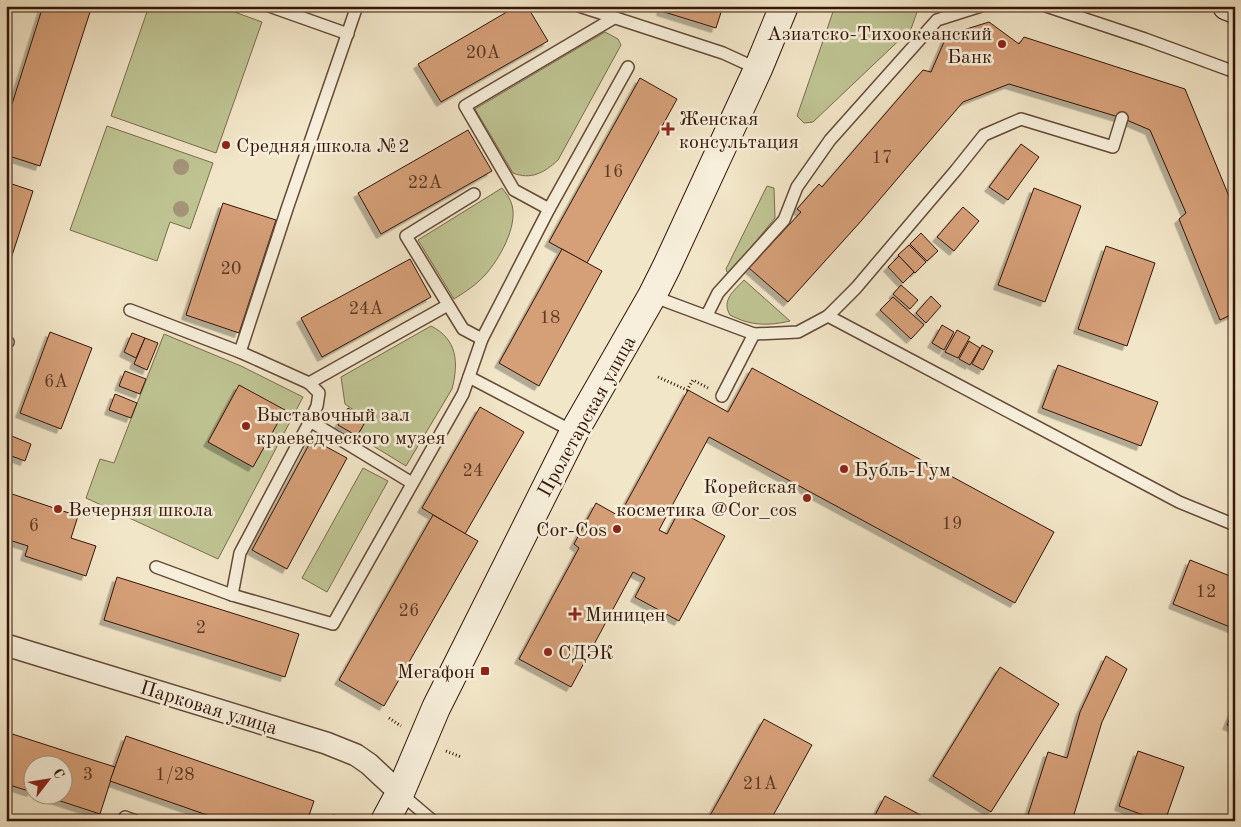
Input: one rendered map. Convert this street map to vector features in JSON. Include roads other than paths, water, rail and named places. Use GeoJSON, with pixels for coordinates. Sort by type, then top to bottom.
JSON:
{"type":"FeatureCollection","features":[{"type":"Feature","properties":{"kind":"street"},"geometry":{"type":"LineString","coordinates":[[1227,6],[1235,9]]}},
{"type":"Feature","properties":{"kind":"street","name":"Пролетарская улица"},"geometry":{"type":"LineString","coordinates":[[385,821],[400,793],[436,708],[574,432],[652,296],[758,69],[784,8]]}},
{"type":"Feature","properties":{"kind":"street","name":"Парковая улица"},"geometry":{"type":"LineString","coordinates":[[6,646],[326,743],[356,755],[369,764],[400,793]]}},
{"type":"Feature","properties":{"kind":"lane"},"geometry":{"type":"LineString","coordinates":[[269,6],[348,34]]}},
{"type":"Feature","properties":{"kind":"lane"},"geometry":{"type":"LineString","coordinates":[[240,352],[357,6]]}},
{"type":"Feature","properties":{"kind":"lane"},"geometry":{"type":"LineString","coordinates":[[579,6],[723,53],[758,69]]}},
{"type":"Feature","properties":{"kind":"lane"},"geometry":{"type":"LineString","coordinates":[[707,315],[718,293],[784,220],[797,187],[830,140],[937,20],[981,6]]}},
{"type":"Feature","properties":{"kind":"lane"},"geometry":{"type":"LineString","coordinates":[[1046,6],[1235,72]]}},
{"type":"Feature","properties":{"kind":"lane"},"geometry":{"type":"LineString","coordinates":[[549,209],[514,190],[465,106],[614,18]]}},
{"type":"Feature","properties":{"kind":"lane"},"geometry":{"type":"LineString","coordinates":[[156,567],[232,594],[332,624],[463,394],[482,339],[549,209],[628,67]]}},
{"type":"Feature","properties":{"kind":"lane"},"geometry":{"type":"LineString","coordinates":[[652,296],[754,334],[798,332],[828,316],[868,273],[984,135],[1021,119],[1113,147],[1122,118]]}},
{"type":"Feature","properties":{"kind":"lane"},"geometry":{"type":"LineString","coordinates":[[474,194],[406,236],[463,329],[482,339]]}},
{"type":"Feature","properties":{"kind":"lane"},"geometry":{"type":"LineString","coordinates":[[309,383],[448,305]]}},
{"type":"Feature","properties":{"kind":"lane"},"geometry":{"type":"LineString","coordinates":[[130,310],[240,352],[309,383],[319,394],[317,406],[310,421],[240,553],[232,594]]}},
{"type":"Feature","properties":{"kind":"lane"},"geometry":{"type":"LineString","coordinates":[[828,316],[1179,502],[1235,525]]}},
{"type":"Feature","properties":{"kind":"lane"},"geometry":{"type":"LineString","coordinates":[[722,396],[754,334]]}},
{"type":"Feature","properties":{"kind":"lane"},"geometry":{"type":"LineString","coordinates":[[469,377],[574,432]]}},
{"type":"Feature","properties":{"kind":"lane"},"geometry":{"type":"LineString","coordinates":[[310,421],[412,483]]}},
{"type":"Feature","properties":{"kind":"lane"},"geometry":{"type":"LineString","coordinates":[[400,793],[433,821]]}},
{"type":"Feature","properties":{"kind":"place","name":"Азиатско-Тихоокеанский Банк"},"geometry":{"type":"Point","coordinates":[1002,44]}},
{"type":"Feature","properties":{"kind":"place","name":"Женская консультация"},"geometry":{"type":"Point","coordinates":[668,129]}},
{"type":"Feature","properties":{"kind":"place","name":"Средняя школа №2"},"geometry":{"type":"Point","coordinates":[226,145]}},
{"type":"Feature","properties":{"kind":"place","name":"Выставочный зал краеведческого музея"},"geometry":{"type":"Point","coordinates":[246,426]}},
{"type":"Feature","properties":{"kind":"place","name":"Бубль-Гум"},"geometry":{"type":"Point","coordinates":[844,469]}},
{"type":"Feature","properties":{"kind":"place","name":"Корейская косметика @Cor_cos"},"geometry":{"type":"Point","coordinates":[807,498]}},
{"type":"Feature","properties":{"kind":"place","name":"Вечерняя школа"},"geometry":{"type":"Point","coordinates":[58,509]}},
{"type":"Feature","properties":{"kind":"place","name":"Cor-Cos"},"geometry":{"type":"Point","coordinates":[617,529]}},
{"type":"Feature","properties":{"kind":"place","name":"Миницен"},"geometry":{"type":"Point","coordinates":[575,614]}},
{"type":"Feature","properties":{"kind":"place","name":"СДЭК"},"geometry":{"type":"Point","coordinates":[548,652]}},
{"type":"Feature","properties":{"kind":"place","name":"Мегафон"},"geometry":{"type":"Point","coordinates":[485,671]}}]}
